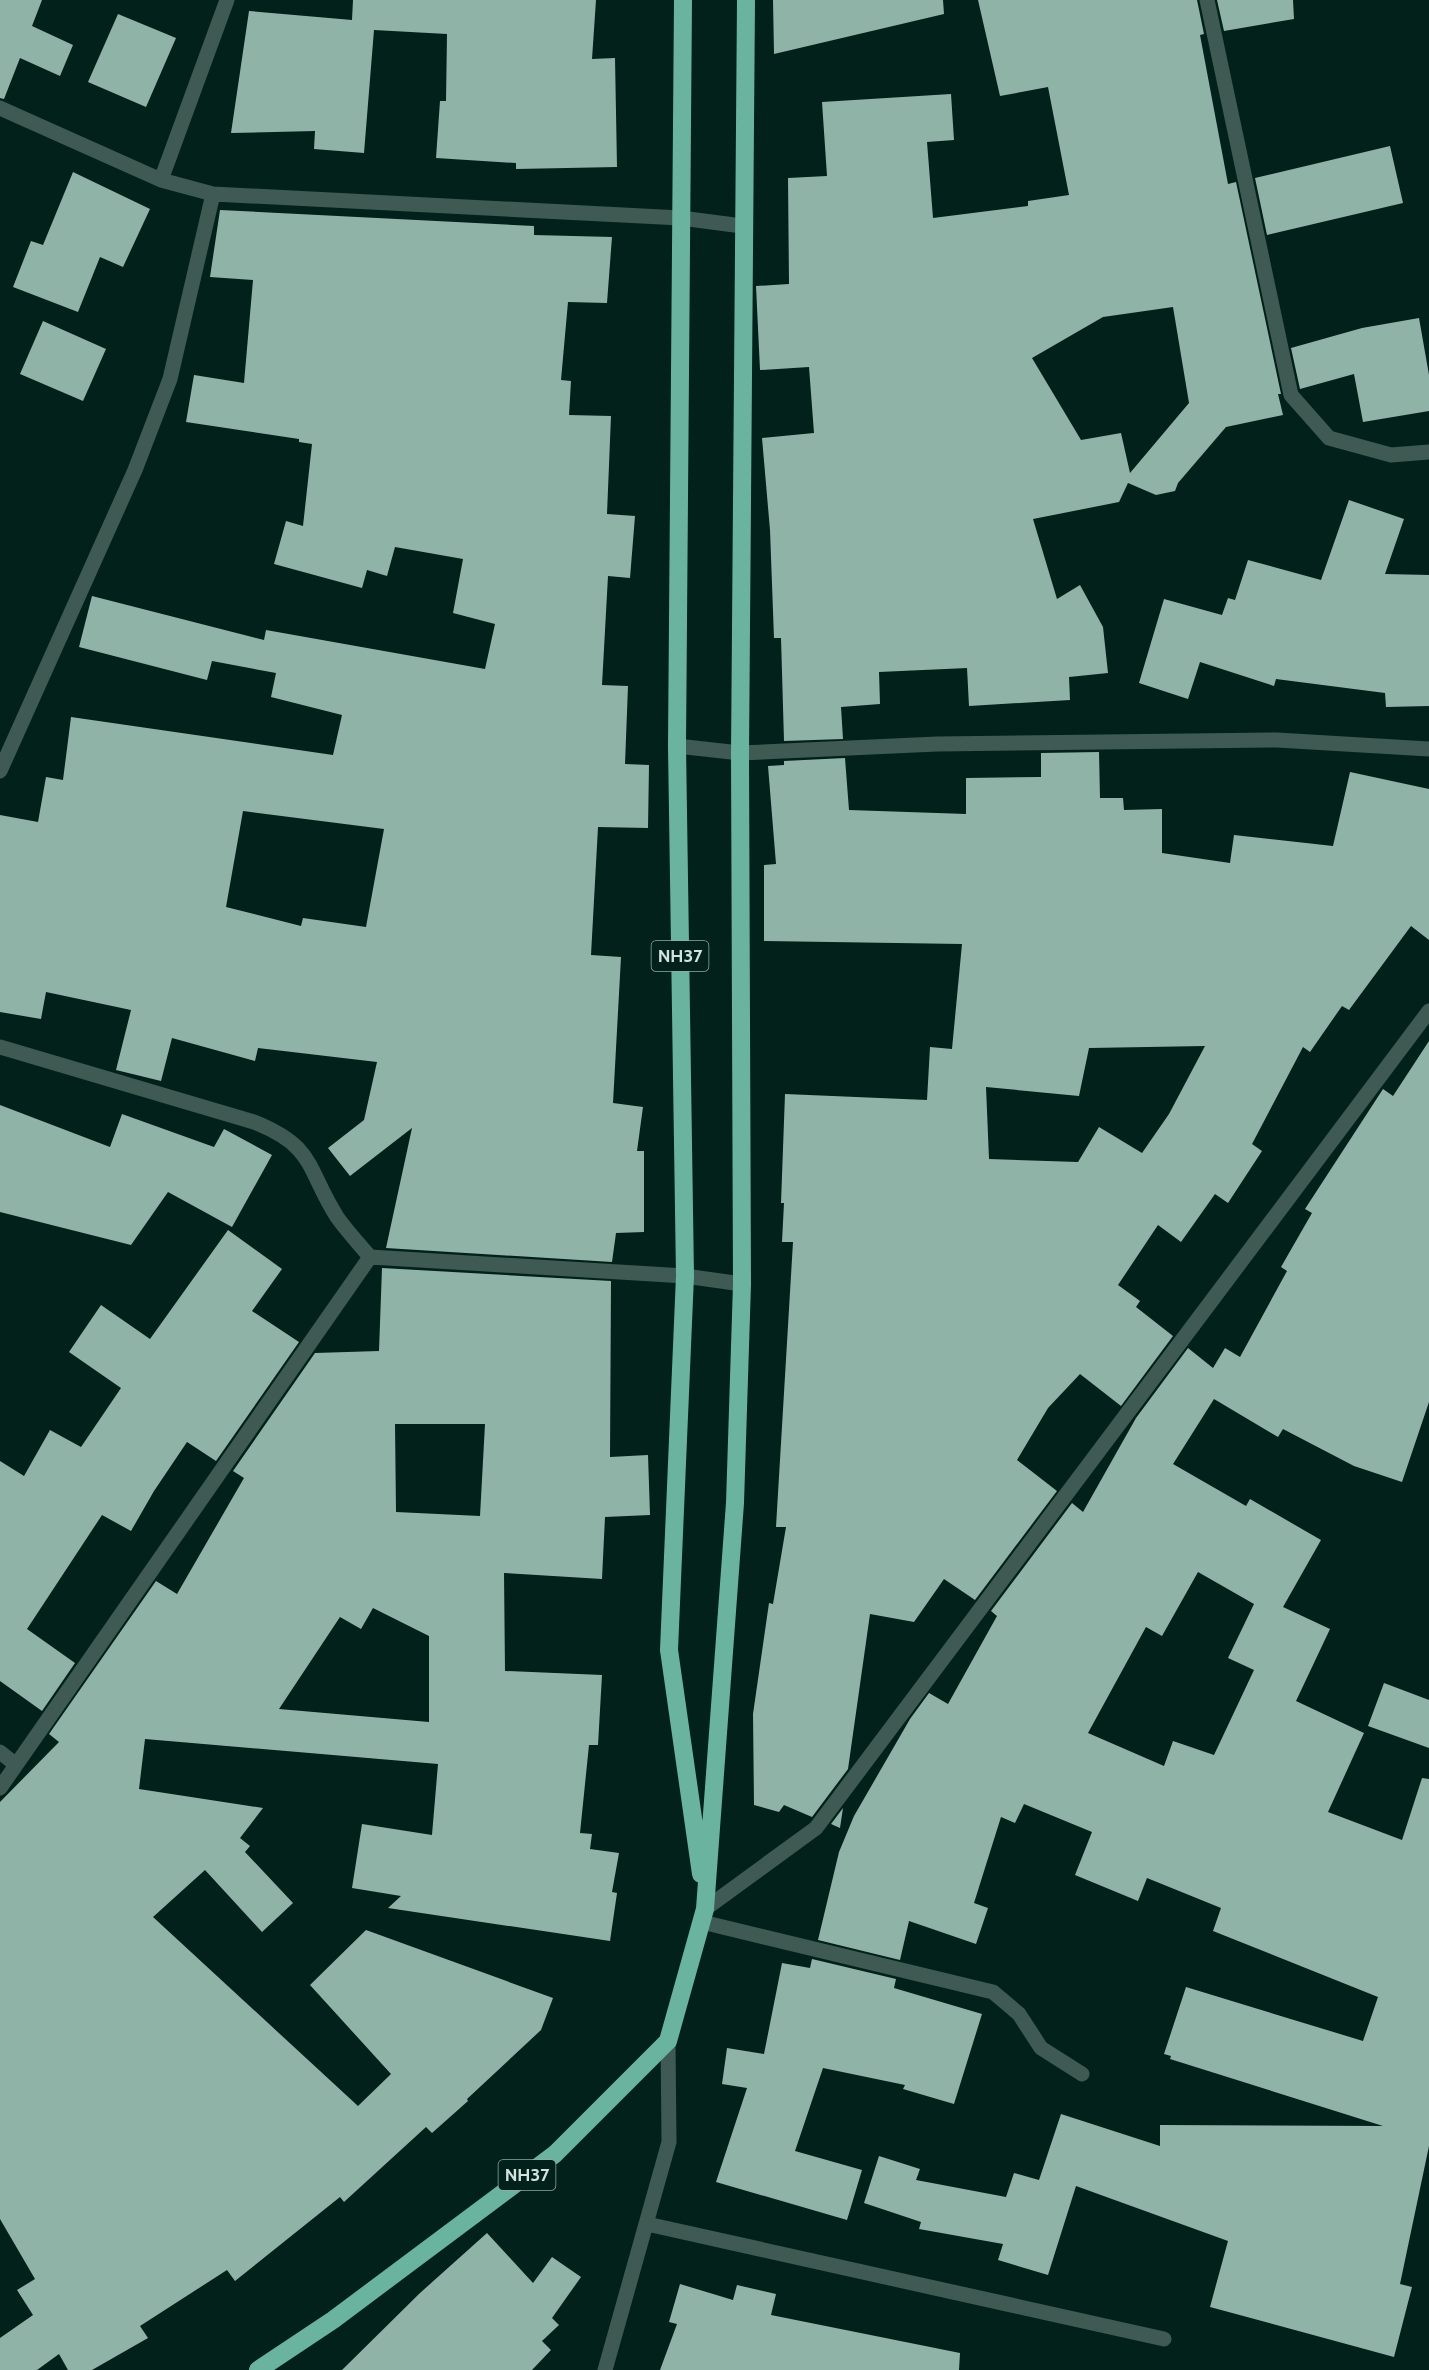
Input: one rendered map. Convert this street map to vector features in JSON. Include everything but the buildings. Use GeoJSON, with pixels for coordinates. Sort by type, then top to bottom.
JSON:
{"type":"FeatureCollection","features":[{"type":"Feature","properties":{"kind":"highway","name":"NH37"},"geometry":{"type":"LineString","coordinates":[[683,0],[677,746],[685,1276],[669,1650],[704,1915]]}},
{"type":"Feature","properties":{"kind":"highway","name":"NH37"},"geometry":{"type":"LineString","coordinates":[[258,2370],[333,2320],[555,2154],[668,2041],[704,1915],[735,1503],[742,1284],[740,753],[742,226],[746,0]]}},
{"type":"Feature","properties":{"kind":"street"},"geometry":{"type":"LineString","coordinates":[[161,180],[227,0]]}},
{"type":"Feature","properties":{"kind":"street"},"geometry":{"type":"LineString","coordinates":[[1207,0],[1291,395],[1329,438],[1391,455],[1429,452]]}},
{"type":"Feature","properties":{"kind":"street"},"geometry":{"type":"LineString","coordinates":[[0,108],[161,180],[213,194],[681,218],[742,226]]}},
{"type":"Feature","properties":{"kind":"street"},"geometry":{"type":"LineString","coordinates":[[0,771],[135,470],[170,379],[213,194]]}},
{"type":"Feature","properties":{"kind":"street"},"geometry":{"type":"LineString","coordinates":[[677,746],[740,753],[937,744],[1277,740],[1429,749]]}},
{"type":"Feature","properties":{"kind":"street"},"geometry":{"type":"LineString","coordinates":[[704,1915],[816,1828],[1429,1011]]}},
{"type":"Feature","properties":{"kind":"street"},"geometry":{"type":"LineString","coordinates":[[0,1047],[254,1122],[281,1133],[303,1152],[338,1217],[370,1257],[685,1276],[742,1284]]}},
{"type":"Feature","properties":{"kind":"street"},"geometry":{"type":"LineString","coordinates":[[0,1788],[370,1257]]}},
{"type":"Feature","properties":{"kind":"street"},"geometry":{"type":"LineString","coordinates":[[0,1752],[15,1764]]}},
{"type":"Feature","properties":{"kind":"street"},"geometry":{"type":"LineString","coordinates":[[704,1915],[993,1992],[1019,2014],[1041,2048],[1082,2074]]}},
{"type":"Feature","properties":{"kind":"street"},"geometry":{"type":"LineString","coordinates":[[605,2370],[669,2142],[668,2041]]}},
{"type":"Feature","properties":{"kind":"street"},"geometry":{"type":"LineString","coordinates":[[647,2224],[1164,2338]]}}]}
